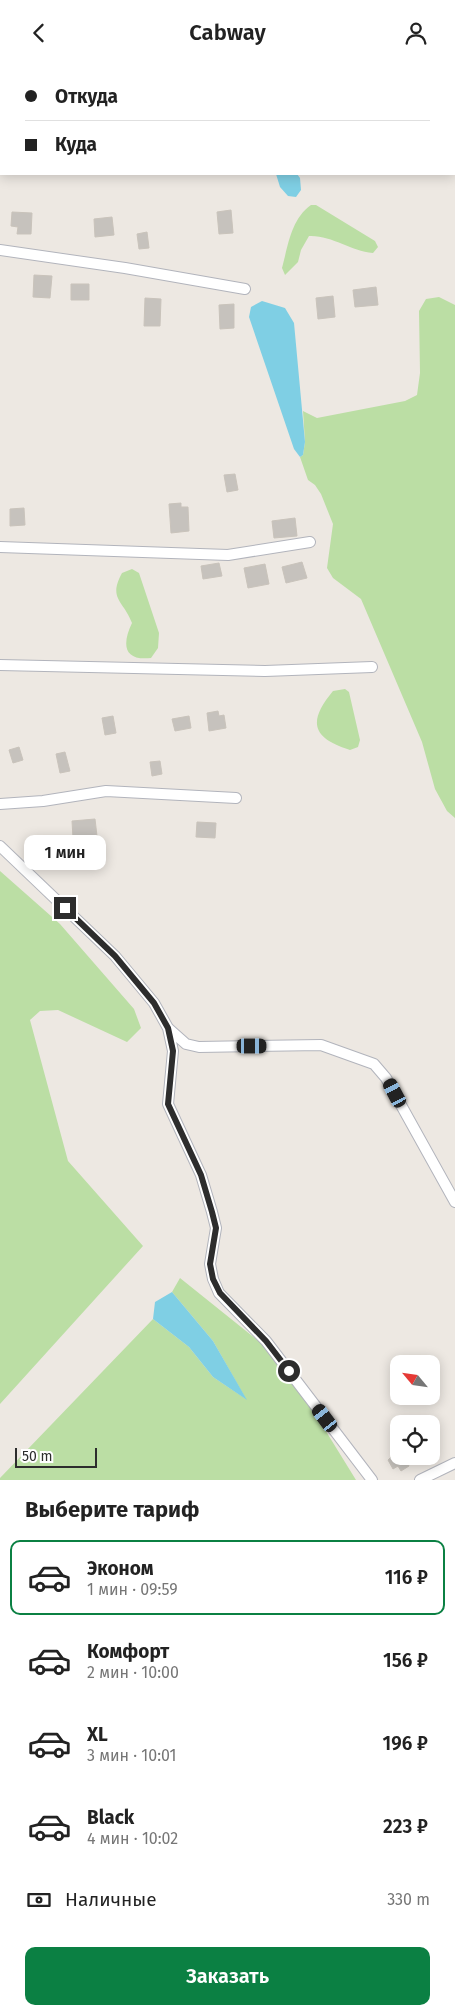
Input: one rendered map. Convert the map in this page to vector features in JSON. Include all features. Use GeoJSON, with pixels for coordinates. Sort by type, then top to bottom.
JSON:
{"type":"FeatureCollection","features":[{"type":"Feature","properties":{"kind":"street"},"geometry":{"type":"LineString","coordinates":[[0,250],[125,268],[245,289]]}},
{"type":"Feature","properties":{"kind":"street"},"geometry":{"type":"LineString","coordinates":[[0,547],[228,555],[310,542]]}},
{"type":"Feature","properties":{"kind":"street"},"geometry":{"type":"LineString","coordinates":[[0,665],[265,671],[372,667]]}},
{"type":"Feature","properties":{"kind":"street"},"geometry":{"type":"LineString","coordinates":[[0,804],[43,801],[106,791],[236,798]]}},
{"type":"Feature","properties":{"kind":"street"},"geometry":{"type":"LineString","coordinates":[[0,846],[115,956],[154,1003],[168,1028],[173,1051],[168,1104],[201,1175],[216,1228],[210,1264],[213,1279],[220,1293],[266,1341],[372,1480]]}},
{"type":"Feature","properties":{"kind":"street"},"geometry":{"type":"LineString","coordinates":[[168,1028],[186,1044],[199,1047],[322,1045],[362,1058],[374,1064],[386,1078],[455,1202]]}},
{"type":"Feature","properties":{"kind":"street"},"geometry":{"type":"LineString","coordinates":[[420,1480],[455,1463]]}},
{"type":"Feature","properties":{"kind":"green space"},"geometry":{"type":"Polygon","coordinates":[[[311,205],[316,205],[375,241],[378,247],[373,253],[365,252],[333,240],[309,236],[301,250],[298,262],[285,275],[282,268],[291,233],[304,211],[311,205]]]}},
{"type":"Feature","properties":{"kind":"green space"},"geometry":{"type":"Polygon","coordinates":[[[439,297],[455,305],[455,818],[447,811],[435,789],[422,742],[361,599],[333,578],[327,568],[333,524],[321,494],[315,485],[308,480],[300,457],[303,455],[305,442],[303,411],[317,418],[405,401],[417,395],[420,373],[419,311],[426,299],[439,297]]]}},
{"type":"Feature","properties":{"kind":"green space"},"geometry":{"type":"Polygon","coordinates":[[[132,569],[139,573],[159,633],[158,648],[151,658],[135,657],[127,649],[127,638],[132,623],[118,599],[116,589],[122,573],[132,569]]]}},
{"type":"Feature","properties":{"kind":"green space"},"geometry":{"type":"Polygon","coordinates":[[[345,689],[349,692],[360,740],[358,747],[350,750],[327,740],[321,734],[317,720],[320,711],[333,691],[345,689]]]}},
{"type":"Feature","properties":{"kind":"green space"},"geometry":{"type":"Polygon","coordinates":[[[0,871],[60,924],[134,1009],[141,1028],[127,1042],[58,1010],[40,1011],[30,1020],[68,1161],[143,1246],[0,1404],[0,871]]]}},
{"type":"Feature","properties":{"kind":"green space"},"geometry":{"type":"Polygon","coordinates":[[[180,1278],[282,1360],[356,1480],[0,1480],[153,1319],[189,1347],[213,1377],[246,1399],[213,1341],[172,1292],[180,1278]]]}},
{"type":"Feature","properties":{"kind":"water"},"geometry":{"type":"Polygon","coordinates":[[[276,175],[298,175],[300,178],[301,190],[296,197],[288,196],[280,187],[276,175]]]}},
{"type":"Feature","properties":{"kind":"water"},"geometry":{"type":"Polygon","coordinates":[[[262,301],[285,308],[294,323],[305,442],[303,455],[300,457],[294,449],[249,317],[251,307],[262,301]]]}},
{"type":"Feature","properties":{"kind":"water"},"geometry":{"type":"Polygon","coordinates":[[[172,1292],[213,1341],[247,1400],[213,1377],[189,1347],[153,1319],[155,1302],[172,1292]]]}},
{"type":"Feature","properties":{"kind":"building"},"geometry":{"type":"Polygon","coordinates":[[[231,210],[233,233],[219,234],[217,212],[231,210]]]}},
{"type":"Feature","properties":{"kind":"building"},"geometry":{"type":"Polygon","coordinates":[[[12,212],[32,213],[31,234],[17,234],[18,227],[11,226],[12,212]]]}},
{"type":"Feature","properties":{"kind":"building"},"geometry":{"type":"Polygon","coordinates":[[[112,217],[114,235],[95,237],[94,219],[112,217]]]}},
{"type":"Feature","properties":{"kind":"building"},"geometry":{"type":"Polygon","coordinates":[[[147,232],[149,248],[139,249],[137,234],[147,232]]]}},
{"type":"Feature","properties":{"kind":"building"},"geometry":{"type":"Polygon","coordinates":[[[34,275],[52,276],[50,298],[33,297],[34,275]]]}},
{"type":"Feature","properties":{"kind":"building"},"geometry":{"type":"Polygon","coordinates":[[[71,284],[89,284],[89,300],[71,300],[71,284]]]}},
{"type":"Feature","properties":{"kind":"building"},"geometry":{"type":"Polygon","coordinates":[[[376,287],[378,305],[355,307],[353,290],[376,287]]]}},
{"type":"Feature","properties":{"kind":"building"},"geometry":{"type":"Polygon","coordinates":[[[333,296],[335,317],[318,319],[316,298],[333,296]]]}},
{"type":"Feature","properties":{"kind":"building"},"geometry":{"type":"Polygon","coordinates":[[[145,298],[161,299],[160,326],[144,326],[145,298]]]}},
{"type":"Feature","properties":{"kind":"building"},"geometry":{"type":"Polygon","coordinates":[[[234,304],[234,328],[220,329],[219,305],[234,304]]]}},
{"type":"Feature","properties":{"kind":"building"},"geometry":{"type":"Polygon","coordinates":[[[235,474],[238,490],[227,492],[224,475],[235,474]]]}},
{"type":"Feature","properties":{"kind":"building"},"geometry":{"type":"Polygon","coordinates":[[[181,503],[181,507],[188,507],[189,531],[171,533],[169,504],[181,503]]]}},
{"type":"Feature","properties":{"kind":"building"},"geometry":{"type":"Polygon","coordinates":[[[24,508],[25,525],[10,526],[10,509],[24,508]]]}},
{"type":"Feature","properties":{"kind":"building"},"geometry":{"type":"Polygon","coordinates":[[[295,518],[297,536],[274,538],[272,521],[295,518]]]}},
{"type":"Feature","properties":{"kind":"building"},"geometry":{"type":"Polygon","coordinates":[[[302,562],[307,578],[286,583],[282,567],[302,562]]]}},
{"type":"Feature","properties":{"kind":"building"},"geometry":{"type":"Polygon","coordinates":[[[219,563],[222,576],[203,579],[201,566],[219,563]]]}},
{"type":"Feature","properties":{"kind":"building"},"geometry":{"type":"Polygon","coordinates":[[[265,564],[269,584],[248,588],[244,568],[265,564]]]}},
{"type":"Feature","properties":{"kind":"building"},"geometry":{"type":"Polygon","coordinates":[[[218,711],[219,716],[224,715],[226,728],[209,731],[207,713],[218,711]]]}},
{"type":"Feature","properties":{"kind":"building"},"geometry":{"type":"Polygon","coordinates":[[[113,716],[116,733],[105,735],[102,718],[113,716]]]}},
{"type":"Feature","properties":{"kind":"building"},"geometry":{"type":"Polygon","coordinates":[[[189,716],[191,728],[175,731],[172,719],[189,716]]]}},
{"type":"Feature","properties":{"kind":"building"},"geometry":{"type":"Polygon","coordinates":[[[19,747],[23,760],[13,763],[9,750],[19,747]]]}},
{"type":"Feature","properties":{"kind":"building"},"geometry":{"type":"Polygon","coordinates":[[[65,752],[70,771],[60,773],[56,754],[65,752]]]}},
{"type":"Feature","properties":{"kind":"building"},"geometry":{"type":"Polygon","coordinates":[[[160,761],[162,774],[152,776],[150,762],[160,761]]]}},
{"type":"Feature","properties":{"kind":"building"},"geometry":{"type":"Polygon","coordinates":[[[95,819],[97,836],[73,838],[72,821],[95,819]]]}},
{"type":"Feature","properties":{"kind":"building"},"geometry":{"type":"Polygon","coordinates":[[[197,822],[216,823],[215,838],[196,837],[197,822]]]}},
{"type":"Feature","properties":{"kind":"building"},"geometry":{"type":"Polygon","coordinates":[[[391,1465],[409,1466],[401,1471],[398,1466],[393,1469],[391,1465]]]}},
{"type":"Feature","properties":{"kind":"route"},"geometry":{"type":"LineString","coordinates":[[65,908],[115,956],[154,1003],[168,1028],[173,1051],[168,1104],[201,1175],[212,1212],[216,1228],[210,1264],[213,1279],[220,1293],[266,1341],[289,1371]]}}]}
